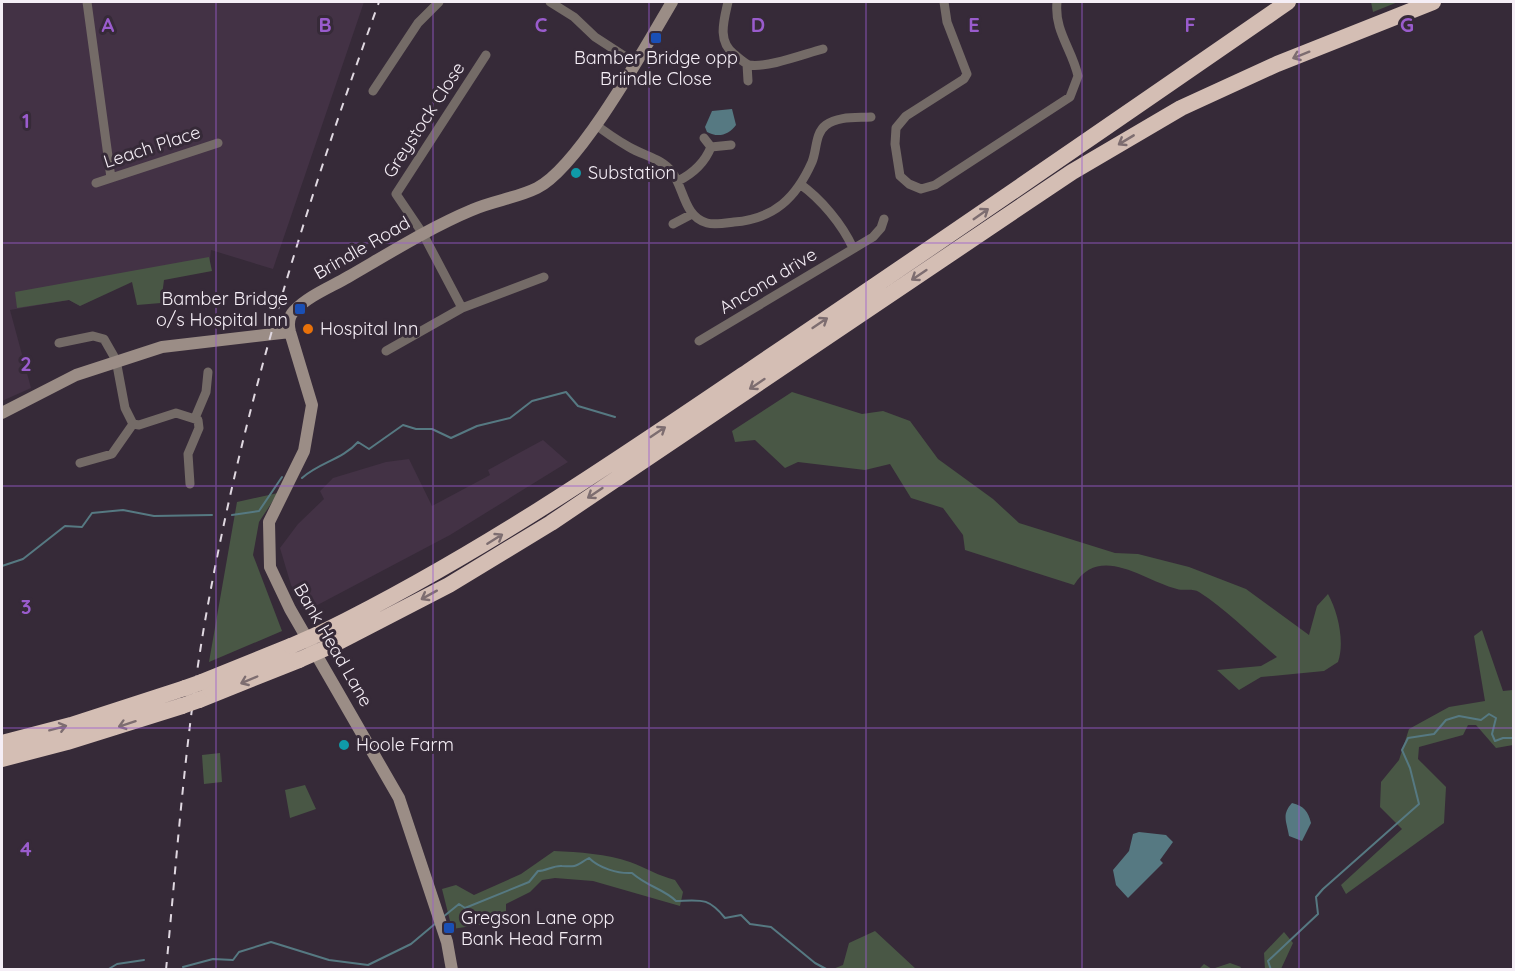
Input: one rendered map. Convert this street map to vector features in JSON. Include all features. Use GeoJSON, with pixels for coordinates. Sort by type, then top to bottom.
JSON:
{"type":"FeatureCollection","features":[{"type":"Feature","properties":{"kind":"highway"},"geometry":{"type":"LineString","coordinates":[[329,638],[547,507],[960,229],[1288,2]]}},
{"type":"Feature","properties":{"kind":"highway"},"geometry":{"type":"LineString","coordinates":[[2,759],[67,742],[199,700],[295,653],[440,590],[534,533],[1072,172],[1181,108],[1277,64],[1433,2]]}},
{"type":"Feature","properties":{"kind":"highway"},"geometry":{"type":"LineString","coordinates":[[2,743],[81,722],[295,653]]}},
{"type":"Feature","properties":{"kind":"street"},"geometry":{"type":"LineString","coordinates":[[87,2],[111,178]]}},
{"type":"Feature","properties":{"kind":"street"},"geometry":{"type":"LineString","coordinates":[[373,91],[418,23],[439,2]]}},
{"type":"Feature","properties":{"kind":"street"},"geometry":{"type":"LineString","coordinates":[[550,2],[574,17],[595,37],[635,63]]}},
{"type":"Feature","properties":{"kind":"street","name":"Brindle Road"},"geometry":{"type":"LineString","coordinates":[[290,332],[289,320],[295,309],[423,234],[472,209],[536,188],[562,168],[595,124],[672,2]]}},
{"type":"Feature","properties":{"kind":"street"},"geometry":{"type":"LineString","coordinates":[[728,2],[723,40],[729,50],[747,64],[760,65],[823,49]]}},
{"type":"Feature","properties":{"kind":"street"},"geometry":{"type":"LineString","coordinates":[[944,2],[948,22],[967,74],[964,80],[906,116],[896,129],[895,144],[900,176],[909,184],[921,189],[935,185],[1070,97],[1078,76],[1060,35],[1055,15],[1057,2]]}},
{"type":"Feature","properties":{"kind":"street","name":"Greystock Close"},"geometry":{"type":"LineString","coordinates":[[423,234],[396,194],[486,55]]}},
{"type":"Feature","properties":{"kind":"street"},"geometry":{"type":"LineString","coordinates":[[747,64],[748,81]]}},
{"type":"Feature","properties":{"kind":"street"},"geometry":{"type":"LineString","coordinates":[[595,124],[630,148],[658,159],[678,181],[692,214],[706,223],[745,221],[773,213],[800,184],[812,162],[824,127],[838,120],[871,117]]}},
{"type":"Feature","properties":{"kind":"street"},"geometry":{"type":"LineString","coordinates":[[704,138],[711,147]]}},
{"type":"Feature","properties":{"kind":"street","name":"Leach Place"},"geometry":{"type":"LineString","coordinates":[[96,183],[218,143]]}},
{"type":"Feature","properties":{"kind":"street"},"geometry":{"type":"LineString","coordinates":[[711,147],[731,145]]}},
{"type":"Feature","properties":{"kind":"street"},"geometry":{"type":"LineString","coordinates":[[678,181],[699,166],[711,147]]}},
{"type":"Feature","properties":{"kind":"street"},"geometry":{"type":"LineString","coordinates":[[800,184],[819,200],[843,230],[853,248]]}},
{"type":"Feature","properties":{"kind":"street"},"geometry":{"type":"LineString","coordinates":[[673,224],[692,214]]}},
{"type":"Feature","properties":{"kind":"street","name":"Ancona drive"},"geometry":{"type":"LineString","coordinates":[[699,341],[879,232],[884,219]]}},
{"type":"Feature","properties":{"kind":"street"},"geometry":{"type":"LineString","coordinates":[[423,234],[462,308]]}},
{"type":"Feature","properties":{"kind":"street"},"geometry":{"type":"LineString","coordinates":[[386,351],[462,308],[544,277]]}},
{"type":"Feature","properties":{"kind":"street"},"geometry":{"type":"LineString","coordinates":[[2,413],[41,391],[116,360],[162,346],[290,332]]}},
{"type":"Feature","properties":{"kind":"street","name":"Bank Head Lane"},"geometry":{"type":"LineString","coordinates":[[290,332],[312,405],[304,451],[269,522],[270,567],[290,609],[399,798],[447,942],[452,969]]}},
{"type":"Feature","properties":{"kind":"street"},"geometry":{"type":"LineString","coordinates":[[59,343],[93,336],[104,339],[116,360],[125,408],[133,424]]}},
{"type":"Feature","properties":{"kind":"street"},"geometry":{"type":"LineString","coordinates":[[195,418],[206,392],[208,372]]}},
{"type":"Feature","properties":{"kind":"street"},"geometry":{"type":"LineString","coordinates":[[133,424],[139,425],[176,414],[195,418],[200,423],[188,454],[190,484]]}},
{"type":"Feature","properties":{"kind":"street"},"geometry":{"type":"LineString","coordinates":[[80,463],[112,454],[133,424]]}},
{"type":"Feature","properties":{"kind":"shaded area"},"geometry":{"type":"Polygon","coordinates":[[[2,2],[364,2],[273,269],[211,250],[209,268],[132,280],[80,306],[69,300],[10,310],[31,388],[2,401],[2,2]]]}},
{"type":"Feature","properties":{"kind":"shaded area"},"geometry":{"type":"Polygon","coordinates":[[[543,440],[568,462],[450,535],[308,610],[291,585],[280,548],[298,524],[324,499],[320,491],[333,478],[386,462],[409,459],[432,506],[490,475],[488,470],[543,440]]]}},
{"type":"Feature","properties":{"kind":"green space"},"geometry":{"type":"Polygon","coordinates":[[[1371,2],[1398,2],[1373,12],[1371,2]]]}},
{"type":"Feature","properties":{"kind":"green space"},"geometry":{"type":"Polygon","coordinates":[[[209,257],[212,271],[164,280],[161,303],[137,305],[132,282],[80,306],[69,300],[17,308],[15,292],[209,257]]]}},
{"type":"Feature","properties":{"kind":"green space"},"geometry":{"type":"Polygon","coordinates":[[[792,392],[862,414],[883,411],[910,421],[938,459],[993,499],[1019,523],[1115,553],[1138,554],[1189,567],[1246,589],[1309,635],[1317,606],[1328,594],[1335,609],[1341,636],[1338,662],[1324,671],[1261,677],[1239,690],[1217,670],[1261,666],[1277,657],[1229,615],[1197,591],[1177,589],[1123,568],[1109,566],[1096,567],[1085,573],[1074,585],[965,550],[963,535],[943,508],[911,498],[890,464],[865,470],[798,462],[785,468],[755,440],[735,442],[732,431],[792,392]]]}},
{"type":"Feature","properties":{"kind":"green space"},"geometry":{"type":"Polygon","coordinates":[[[278,493],[259,522],[253,555],[282,631],[209,662],[237,502],[278,493]]]}},
{"type":"Feature","properties":{"kind":"green space"},"geometry":{"type":"Polygon","coordinates":[[[1482,630],[1503,691],[1513,690],[1513,745],[1496,748],[1476,725],[1468,725],[1463,735],[1419,747],[1418,759],[1446,787],[1444,823],[1346,894],[1341,885],[1402,829],[1380,807],[1381,782],[1399,760],[1409,729],[1449,707],[1485,701],[1474,636],[1482,630]]]}},
{"type":"Feature","properties":{"kind":"green space"},"geometry":{"type":"Polygon","coordinates":[[[220,753],[222,782],[204,784],[202,755],[220,753]]]}},
{"type":"Feature","properties":{"kind":"green space"},"geometry":{"type":"Polygon","coordinates":[[[305,785],[316,809],[290,818],[285,790],[305,785]]]}},
{"type":"Feature","properties":{"kind":"green space"},"geometry":{"type":"Polygon","coordinates":[[[554,851],[612,857],[675,880],[683,892],[680,906],[593,881],[555,878],[542,880],[530,892],[506,904],[506,921],[452,929],[442,889],[456,885],[474,895],[521,874],[554,851]]]}},
{"type":"Feature","properties":{"kind":"green space"},"geometry":{"type":"Polygon","coordinates":[[[875,931],[916,969],[833,969],[843,965],[849,943],[875,931]]]}},
{"type":"Feature","properties":{"kind":"green space"},"geometry":{"type":"Polygon","coordinates":[[[1284,932],[1293,943],[1281,969],[1265,969],[1264,953],[1284,932]]]}},
{"type":"Feature","properties":{"kind":"green space"},"geometry":{"type":"Polygon","coordinates":[[[1230,963],[1241,967],[1240,969],[1212,969],[1230,963]]]}},
{"type":"Feature","properties":{"kind":"green space"},"geometry":{"type":"Polygon","coordinates":[[[1204,964],[1212,969],[1199,969],[1204,964]]]}},
{"type":"Feature","properties":{"kind":"water"},"geometry":{"type":"Polygon","coordinates":[[[732,109],[736,125],[733,128],[719,135],[707,132],[705,127],[712,111],[732,109]]]}},
{"type":"Feature","properties":{"kind":"water"},"geometry":{"type":"Polygon","coordinates":[[[1292,803],[1305,810],[1311,823],[1302,841],[1289,836],[1286,815],[1292,803]]]}},
{"type":"Feature","properties":{"kind":"water"},"geometry":{"type":"Polygon","coordinates":[[[1139,832],[1166,835],[1173,842],[1160,860],[1163,863],[1128,898],[1116,885],[1113,870],[1129,851],[1133,834],[1139,832]]]}},
{"type":"Feature","properties":{"kind":"waterway"},"geometry":{"type":"LineString","coordinates":[[302,478],[345,453],[358,442],[369,449],[403,425],[416,429],[432,429],[451,438],[477,426],[510,418],[532,401],[566,392],[578,406],[615,417]]}},
{"type":"Feature","properties":{"kind":"waterway"},"geometry":{"type":"LineString","coordinates":[[232,515],[259,511],[282,477]]}},
{"type":"Feature","properties":{"kind":"waterway"},"geometry":{"type":"LineString","coordinates":[[2,566],[23,559],[65,526],[82,527],[92,513],[123,510],[154,516],[212,515]]}},
{"type":"Feature","properties":{"kind":"waterway"},"geometry":{"type":"LineString","coordinates":[[1271,970],[1268,961],[1318,914],[1316,897],[1323,889],[1419,804],[1410,768],[1402,750],[1408,738],[1434,734],[1446,720],[1459,716],[1481,720],[1489,714],[1496,718],[1492,734],[1495,741],[1514,738]]}},
{"type":"Feature","properties":{"kind":"waterway"},"geometry":{"type":"LineString","coordinates":[[443,917],[459,904],[465,908],[529,882],[538,871],[559,866],[574,866],[589,858],[609,870],[632,873],[676,901],[704,901],[714,906],[725,918],[741,915],[750,924],[771,927],[815,963],[828,970]]}},
{"type":"Feature","properties":{"kind":"waterway"},"geometry":{"type":"LineString","coordinates":[[183,967],[213,959],[233,960],[239,952],[271,942],[329,960],[368,965],[411,944],[436,923]]}},
{"type":"Feature","properties":{"kind":"waterway"},"geometry":{"type":"LineString","coordinates":[[107,970],[117,964],[144,960]]}},
{"type":"Feature","properties":{"kind":"railway"},"geometry":{"type":"LineString","coordinates":[[166,970],[197,669],[219,547],[256,389],[278,311],[326,156],[379,2]]}},
{"type":"Feature","properties":{"kind":"place","name":"Bamber Bridge opp Briindle Close"},"geometry":{"type":"Point","coordinates":[656,38]}},
{"type":"Feature","properties":{"kind":"place","name":"Substation"},"geometry":{"type":"Point","coordinates":[576,173]}},
{"type":"Feature","properties":{"kind":"place","name":"Bamber Bridge o/s Hospital Inn"},"geometry":{"type":"Point","coordinates":[300,309]}},
{"type":"Feature","properties":{"kind":"place","name":"Hospital Inn"},"geometry":{"type":"Point","coordinates":[308,329]}},
{"type":"Feature","properties":{"kind":"place","name":"Hoole Farm"},"geometry":{"type":"Point","coordinates":[344,745]}},
{"type":"Feature","properties":{"kind":"place","name":"Gregson Lane opp Bank Head Farm"},"geometry":{"type":"Point","coordinates":[449,928]}}]}
